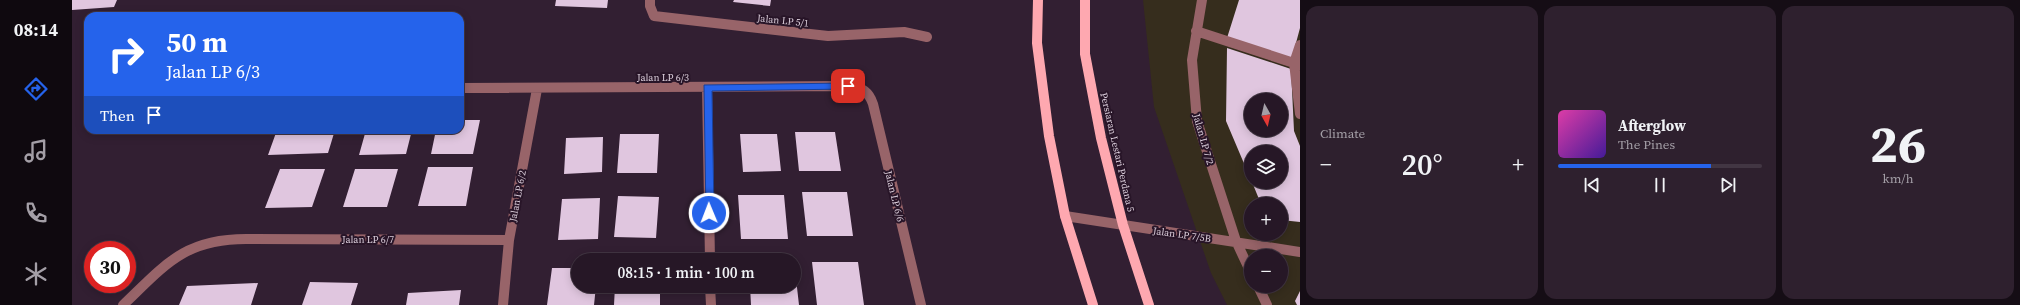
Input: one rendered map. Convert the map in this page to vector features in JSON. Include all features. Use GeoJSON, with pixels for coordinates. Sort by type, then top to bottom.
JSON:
{"type":"FeatureCollection","features":[{"type":"Feature","properties":{"kind":"main road"},"geometry":{"type":"LineString","coordinates":[[1038,0],[1037,42],[1042,92],[1049,136],[1065,216],[1093,305]]}},
{"type":"Feature","properties":{"kind":"main road","name":"Persiaran Lestari Perdana 5"},"geometry":{"type":"LineString","coordinates":[[1085,0],[1085,54],[1101,138],[1123,225],[1149,305]]}},
{"type":"Feature","properties":{"kind":"street","name":"Jalan LP 5/1"},"geometry":{"type":"LineString","coordinates":[[650,0],[650,6],[654,16],[828,36],[904,32],[927,37]]}},
{"type":"Feature","properties":{"kind":"street","name":"Jalan LP 7/2"},"geometry":{"type":"LineString","coordinates":[[1202,0],[1192,60],[1196,120],[1236,241],[1244,258]]}},
{"type":"Feature","properties":{"kind":"street"},"geometry":{"type":"LineString","coordinates":[[1196,32],[1297,64]]}},
{"type":"Feature","properties":{"kind":"street"},"geometry":{"type":"LineString","coordinates":[[1300,45],[1297,64],[1300,114]]}},
{"type":"Feature","properties":{"kind":"street","name":"Jalan LP 6/3"},"geometry":{"type":"LineString","coordinates":[[464,88],[537,89],[848,86],[865,90]]}},
{"type":"Feature","properties":{"kind":"street"},"geometry":{"type":"LineString","coordinates":[[707,88],[710,253]]}},
{"type":"Feature","properties":{"kind":"street","name":"Jalan LP 6/2"},"geometry":{"type":"LineString","coordinates":[[503,305],[509,240],[537,89]]}},
{"type":"Feature","properties":{"kind":"street","name":"Jalan LP 6/6"},"geometry":{"type":"LineString","coordinates":[[865,90],[871,96],[921,305]]}},
{"type":"Feature","properties":{"kind":"street","name":"Jalan LP 7/5B"},"geometry":{"type":"LineString","coordinates":[[1065,216],[1300,252]]}},
{"type":"Feature","properties":{"kind":"street","name":"Jalan LP 6/7"},"geometry":{"type":"LineString","coordinates":[[123,305],[164,267],[186,252],[205,243],[226,240],[509,240]]}},
{"type":"Feature","properties":{"kind":"street"},"geometry":{"type":"LineString","coordinates":[[710,293],[710,305]]}},
{"type":"Feature","properties":{"kind":"street"},"geometry":{"type":"LineString","coordinates":[[1261,293],[1267,305]]}},
{"type":"Feature","properties":{"kind":"shaded area"},"geometry":{"type":"Polygon","coordinates":[[[1143,0],[1300,0],[1300,305],[1227,305],[1211,273],[1154,107],[1143,0]]]}},
{"type":"Feature","properties":{"kind":"building"},"geometry":{"type":"Polygon","coordinates":[[[72,0],[117,0],[114,7],[72,10],[72,0]]]}},
{"type":"Feature","properties":{"kind":"building"},"geometry":{"type":"Polygon","coordinates":[[[556,0],[608,0],[607,8],[555,6],[556,0]]]}},
{"type":"Feature","properties":{"kind":"building"},"geometry":{"type":"Polygon","coordinates":[[[734,0],[771,0],[770,6],[733,2],[734,0]]]}},
{"type":"Feature","properties":{"kind":"building"},"geometry":{"type":"Polygon","coordinates":[[[1239,0],[1300,0],[1300,28],[1292,58],[1227,38],[1239,0]]]}},
{"type":"Feature","properties":{"kind":"building"},"geometry":{"type":"Polygon","coordinates":[[[1227,48],[1291,69],[1294,131],[1300,146],[1300,222],[1288,221],[1288,197],[1258,197],[1255,189],[1288,189],[1288,145],[1244,145],[1244,163],[1226,121],[1227,48]]]}},
{"type":"Feature","properties":{"kind":"building"},"geometry":{"type":"Polygon","coordinates":[[[464,120],[480,120],[473,154],[431,154],[435,134],[464,134],[464,120]]]}},
{"type":"Feature","properties":{"kind":"building"},"geometry":{"type":"Polygon","coordinates":[[[795,132],[835,132],[841,171],[799,171],[795,132]]]}},
{"type":"Feature","properties":{"kind":"building"},"geometry":{"type":"Polygon","coordinates":[[[276,134],[334,134],[328,153],[268,155],[276,134]]]}},
{"type":"Feature","properties":{"kind":"building"},"geometry":{"type":"Polygon","coordinates":[[[365,134],[411,134],[406,154],[359,155],[365,134]]]}},
{"type":"Feature","properties":{"kind":"building"},"geometry":{"type":"Polygon","coordinates":[[[620,134],[659,134],[657,173],[617,173],[620,134]]]}},
{"type":"Feature","properties":{"kind":"building"},"geometry":{"type":"Polygon","coordinates":[[[740,134],[777,134],[781,171],[743,172],[740,134]]]}},
{"type":"Feature","properties":{"kind":"building"},"geometry":{"type":"Polygon","coordinates":[[[603,137],[602,172],[564,174],[566,138],[603,137]]]}},
{"type":"Feature","properties":{"kind":"building"},"geometry":{"type":"Polygon","coordinates":[[[428,167],[473,167],[466,206],[418,206],[428,167]]]}},
{"type":"Feature","properties":{"kind":"building"},"geometry":{"type":"Polygon","coordinates":[[[280,169],[325,169],[312,207],[265,208],[280,169]]]}},
{"type":"Feature","properties":{"kind":"building"},"geometry":{"type":"Polygon","coordinates":[[[355,169],[398,169],[387,207],[343,207],[355,169]]]}},
{"type":"Feature","properties":{"kind":"building"},"geometry":{"type":"Polygon","coordinates":[[[802,192],[847,192],[853,236],[807,236],[802,192]]]}},
{"type":"Feature","properties":{"kind":"building"},"geometry":{"type":"Polygon","coordinates":[[[738,195],[784,195],[788,239],[741,239],[738,195]]]}},
{"type":"Feature","properties":{"kind":"building"},"geometry":{"type":"Polygon","coordinates":[[[618,196],[659,197],[656,238],[614,237],[618,196]]]}},
{"type":"Feature","properties":{"kind":"building"},"geometry":{"type":"Polygon","coordinates":[[[600,198],[598,239],[558,240],[562,199],[600,198]]]}},
{"type":"Feature","properties":{"kind":"building"},"geometry":{"type":"Polygon","coordinates":[[[812,262],[858,262],[864,305],[817,305],[812,262]]]}},
{"type":"Feature","properties":{"kind":"building"},"geometry":{"type":"Polygon","coordinates":[[[552,268],[571,268],[571,293],[595,293],[594,305],[547,305],[552,268]]]}},
{"type":"Feature","properties":{"kind":"building"},"geometry":{"type":"Polygon","coordinates":[[[310,282],[358,283],[351,305],[302,305],[310,282]]]}},
{"type":"Feature","properties":{"kind":"building"},"geometry":{"type":"Polygon","coordinates":[[[258,283],[251,305],[179,305],[187,286],[258,283]]]}},
{"type":"Feature","properties":{"kind":"building"},"geometry":{"type":"Polygon","coordinates":[[[461,290],[459,305],[406,305],[408,293],[461,290]]]}},
{"type":"Feature","properties":{"kind":"building"},"geometry":{"type":"Polygon","coordinates":[[[1300,291],[1300,305],[1297,305],[1295,301],[1300,291]]]}},
{"type":"Feature","properties":{"kind":"building"},"geometry":{"type":"Polygon","coordinates":[[[615,293],[660,293],[660,305],[614,305],[615,293]]]}},
{"type":"Feature","properties":{"kind":"building"},"geometry":{"type":"Polygon","coordinates":[[[750,293],[798,293],[799,305],[751,305],[750,293]]]}},
{"type":"Feature","properties":{"kind":"route"},"geometry":{"type":"LineString","coordinates":[[709,213],[707,88],[848,86]]}}]}
